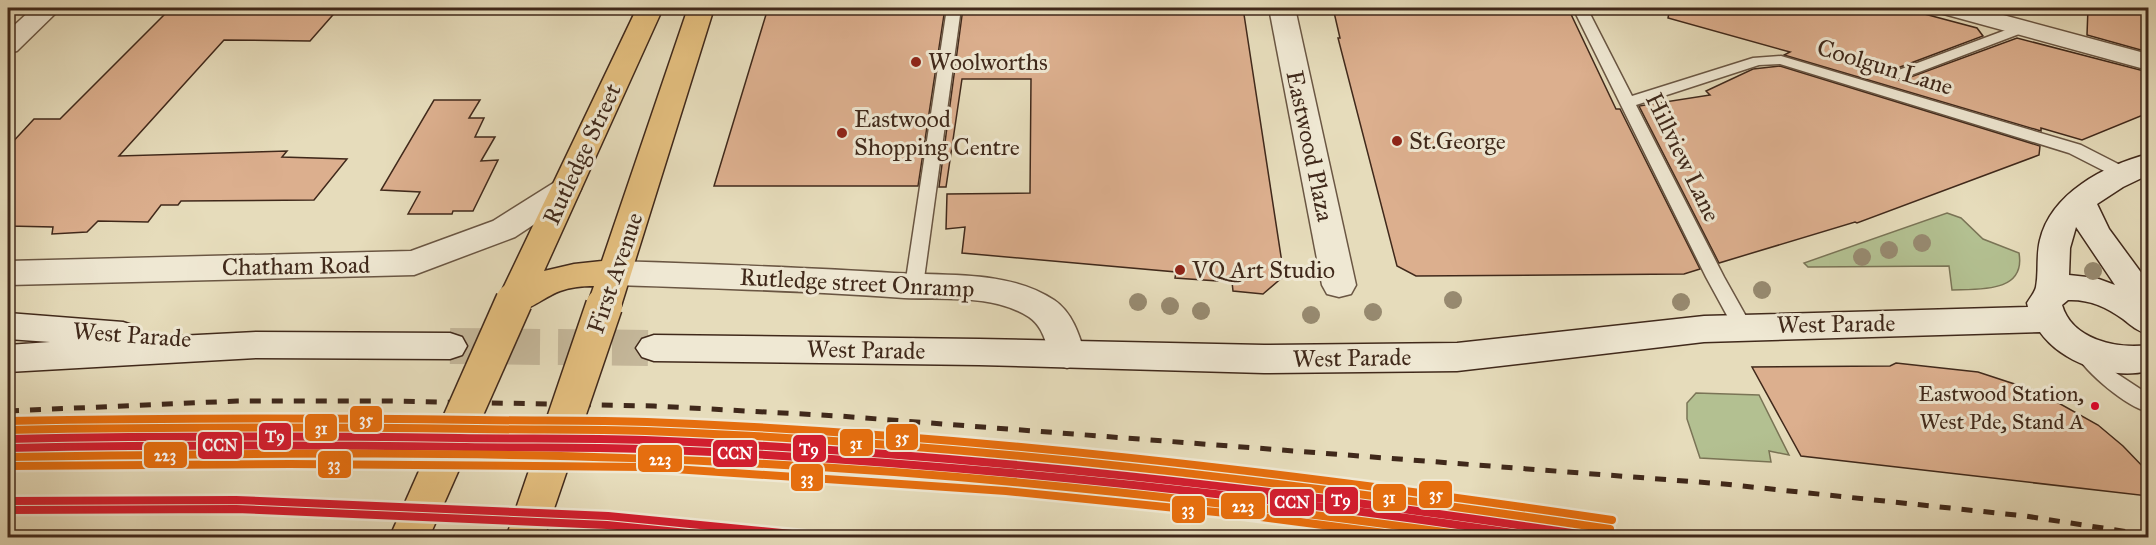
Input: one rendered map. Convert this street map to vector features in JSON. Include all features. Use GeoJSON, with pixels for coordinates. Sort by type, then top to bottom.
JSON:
{"type":"FeatureCollection","features":[{"type":"Feature","properties":{"kind":"main road","name":"Rutledge Street"},"geometry":{"type":"LineString","coordinates":[[514,301],[650,8]]}},
{"type":"Feature","properties":{"kind":"main road","name":"First Avenue"},"geometry":{"type":"LineString","coordinates":[[525,537],[610,290],[702,8]]}},
{"type":"Feature","properties":{"kind":"main road"},"geometry":{"type":"LineString","coordinates":[[409,537],[514,301],[546,281],[571,274],[610,290]]}},
{"type":"Feature","properties":{"kind":"street"},"geometry":{"type":"LineString","coordinates":[[8,45],[48,8]]}},
{"type":"Feature","properties":{"kind":"street","name":"Eastwood Plaza"},"geometry":{"type":"LineString","coordinates":[[1281,8],[1339,285]]}},
{"type":"Feature","properties":{"kind":"street"},"geometry":{"type":"LineString","coordinates":[[1949,8],[2148,62]]}},
{"type":"Feature","properties":{"kind":"street"},"geometry":{"type":"LineString","coordinates":[[2136,169],[2080,200],[2061,224],[2054,248],[2051,305],[2076,343],[2111,358],[2128,361],[2148,358]]}},
{"type":"Feature","properties":{"kind":"street","name":"Chatham Road"},"geometry":{"type":"LineString","coordinates":[[8,273],[414,263],[504,229],[566,189]]}},
{"type":"Feature","properties":{"kind":"street"},"geometry":{"type":"LineString","coordinates":[[2080,200],[2095,233],[2136,289],[2147,319]]}},
{"type":"Feature","properties":{"kind":"street","name":"Rutledge street Onramp"},"geometry":{"type":"LineString","coordinates":[[610,290],[814,280],[971,288],[1005,293],[1032,303],[1048,313],[1061,328],[1067,354]]}},
{"type":"Feature","properties":{"kind":"street","name":"West Parade"},"geometry":{"type":"LineString","coordinates":[[654,348],[1264,359],[1457,357],[1664,332],[2051,305],[2064,288],[2096,290],[2132,306],[2147,319]]}},
{"type":"Feature","properties":{"kind":"street","name":"West Parade"},"geometry":{"type":"LineString","coordinates":[[8,326],[256,345]]}},
{"type":"Feature","properties":{"kind":"street","name":"West Parade"},"geometry":{"type":"LineString","coordinates":[[8,358],[256,345],[450,346]]}},
{"type":"Feature","properties":{"kind":"lane"},"geometry":{"type":"LineString","coordinates":[[914,286],[954,8]]}},
{"type":"Feature","properties":{"kind":"lane","name":"Hillview Lane"},"geometry":{"type":"LineString","coordinates":[[1581,8],[1715,277],[1743,327]]}},
{"type":"Feature","properties":{"kind":"lane"},"geometry":{"type":"LineString","coordinates":[[1901,74],[2022,28]]}},
{"type":"Feature","properties":{"kind":"lane","name":"Coolgun Lane"},"geometry":{"type":"LineString","coordinates":[[1629,102],[1758,61],[1781,60],[2136,169]]}},
{"type":"Feature","properties":{"kind":"lane"},"geometry":{"type":"LineString","coordinates":[[2076,343],[2109,378],[2148,404]]}},
{"type":"Feature","properties":{"kind":"green space"},"geometry":{"type":"Polygon","coordinates":[[[1947,213],[1961,218],[1983,239],[2019,253],[2019,266],[2015,276],[1998,286],[1952,290],[1949,266],[1808,267],[1804,263],[1947,213]]]}},
{"type":"Feature","properties":{"kind":"green space"},"geometry":{"type":"Polygon","coordinates":[[[1696,393],[1759,395],[1789,455],[1769,451],[1771,462],[1700,458],[1687,419],[1687,403],[1696,393]]]}},
{"type":"Feature","properties":{"kind":"building"},"geometry":{"type":"Polygon","coordinates":[[[171,8],[339,8],[310,41],[224,40],[119,156],[287,151],[282,157],[347,159],[314,200],[181,201],[178,205],[161,205],[148,222],[98,221],[87,232],[52,234],[53,227],[8,226],[8,147],[34,119],[60,119],[171,8]]]}},
{"type":"Feature","properties":{"kind":"building"},"geometry":{"type":"Polygon","coordinates":[[[768,8],[945,8],[918,186],[714,186],[768,8]]]}},
{"type":"Feature","properties":{"kind":"building"},"geometry":{"type":"Polygon","coordinates":[[[963,8],[1243,8],[1284,276],[1263,294],[1233,291],[1232,282],[1175,278],[1176,272],[962,253],[965,227],[946,229],[947,194],[1030,193],[1031,79],[962,79],[946,187],[939,187],[963,8]]]}},
{"type":"Feature","properties":{"kind":"building"},"geometry":{"type":"Polygon","coordinates":[[[1333,8],[1568,8],[1616,109],[1620,109],[1700,269],[1684,274],[1416,276],[1397,266],[1338,38],[1340,38],[1333,8]]]}},
{"type":"Feature","properties":{"kind":"building"},"geometry":{"type":"Polygon","coordinates":[[[1670,8],[1902,8],[1977,28],[1983,36],[1895,69],[1891,74],[1900,81],[2017,38],[2148,72],[2148,113],[2082,140],[2041,128],[2041,131],[1784,55],[1790,52],[1668,18],[1670,8]]]}},
{"type":"Feature","properties":{"kind":"building"},"geometry":{"type":"Polygon","coordinates":[[[2088,8],[2148,8],[2148,52],[2087,35],[2088,8]]]}},
{"type":"Feature","properties":{"kind":"building"},"geometry":{"type":"Polygon","coordinates":[[[1780,66],[2040,146],[2039,155],[1857,223],[1719,263],[1639,106],[1710,95],[1706,91],[1753,69],[1780,66]]]}},
{"type":"Feature","properties":{"kind":"building"},"geometry":{"type":"Polygon","coordinates":[[[434,100],[480,100],[469,118],[484,118],[475,137],[495,137],[481,161],[498,160],[473,211],[453,211],[452,214],[408,214],[420,192],[381,190],[434,100]]]}},
{"type":"Feature","properties":{"kind":"building"},"geometry":{"type":"Polygon","coordinates":[[[1896,363],[1978,372],[2039,392],[2098,425],[2123,446],[2148,472],[2148,496],[1801,456],[1752,367],[1890,366],[1896,363]]]}},
{"type":"Feature","properties":{"kind":"tunnel"},"geometry":{"type":"LineString","coordinates":[[450,346],[654,348]]}},
{"type":"Feature","properties":{"kind":"railway"},"geometry":{"type":"LineString","coordinates":[[8,411],[237,401],[387,401],[654,406],[839,416],[1724,484],[2025,516],[2148,535]]}},
{"type":"Feature","properties":{"kind":"railway"},"geometry":{"type":"LineString","coordinates":[[8,461],[392,458],[627,463],[823,474],[1247,511],[1426,538]]}},
{"type":"Feature","properties":{"kind":"transit line","name":"35"},"geometry":{"type":"LineString","coordinates":[[8,421],[123,419],[580,421],[768,428],[1131,457],[1372,486],[1612,520]]}},
{"type":"Feature","properties":{"kind":"transit line","name":"31"},"geometry":{"type":"LineString","coordinates":[[8,430],[123,428],[580,430],[767,437],[1129,466],[1370,495],[1610,529]]}},
{"type":"Feature","properties":{"kind":"transit line","name":"T9"},"geometry":{"type":"LineString","coordinates":[[8,439],[125,437],[581,439],[765,446],[1006,464],[1246,488],[1606,538]]}},
{"type":"Feature","properties":{"kind":"transit line","name":"CCN"},"geometry":{"type":"LineString","coordinates":[[8,448],[416,446],[623,448],[757,454],[984,470],[1210,492],[1547,538]]}},
{"type":"Feature","properties":{"kind":"transit line","name":"223"},"geometry":{"type":"LineString","coordinates":[[8,457],[184,455],[621,457],[748,463],[854,469],[1066,487],[1277,510],[1488,538]]}},
{"type":"Feature","properties":{"kind":"transit line","name":"33"},"geometry":{"type":"LineString","coordinates":[[8,466],[290,464],[644,467],[1006,491],[1246,515],[1423,538]]}},
{"type":"Feature","properties":{"kind":"transit line","name":"T9"},"geometry":{"type":"LineString","coordinates":[[8,501],[236,500],[608,516],[832,538]]}},
{"type":"Feature","properties":{"kind":"transit line","name":"CCN"},"geometry":{"type":"LineString","coordinates":[[8,510],[236,509],[607,525],[738,538]]}},
{"type":"Feature","properties":{"kind":"place","name":"Woolworths"},"geometry":{"type":"Point","coordinates":[916,62]}},
{"type":"Feature","properties":{"kind":"place","name":"Eastwood Shopping Centre"},"geometry":{"type":"Point","coordinates":[842,133]}},
{"type":"Feature","properties":{"kind":"place","name":"St.George"},"geometry":{"type":"Point","coordinates":[1397,141]}},
{"type":"Feature","properties":{"kind":"place","name":"VQ Art Studio"},"geometry":{"type":"Point","coordinates":[1180,270]}},
{"type":"Feature","properties":{"kind":"place","name":"Eastwood Station, West Pde, Stand A"},"geometry":{"type":"Point","coordinates":[2095,406]}}]}
